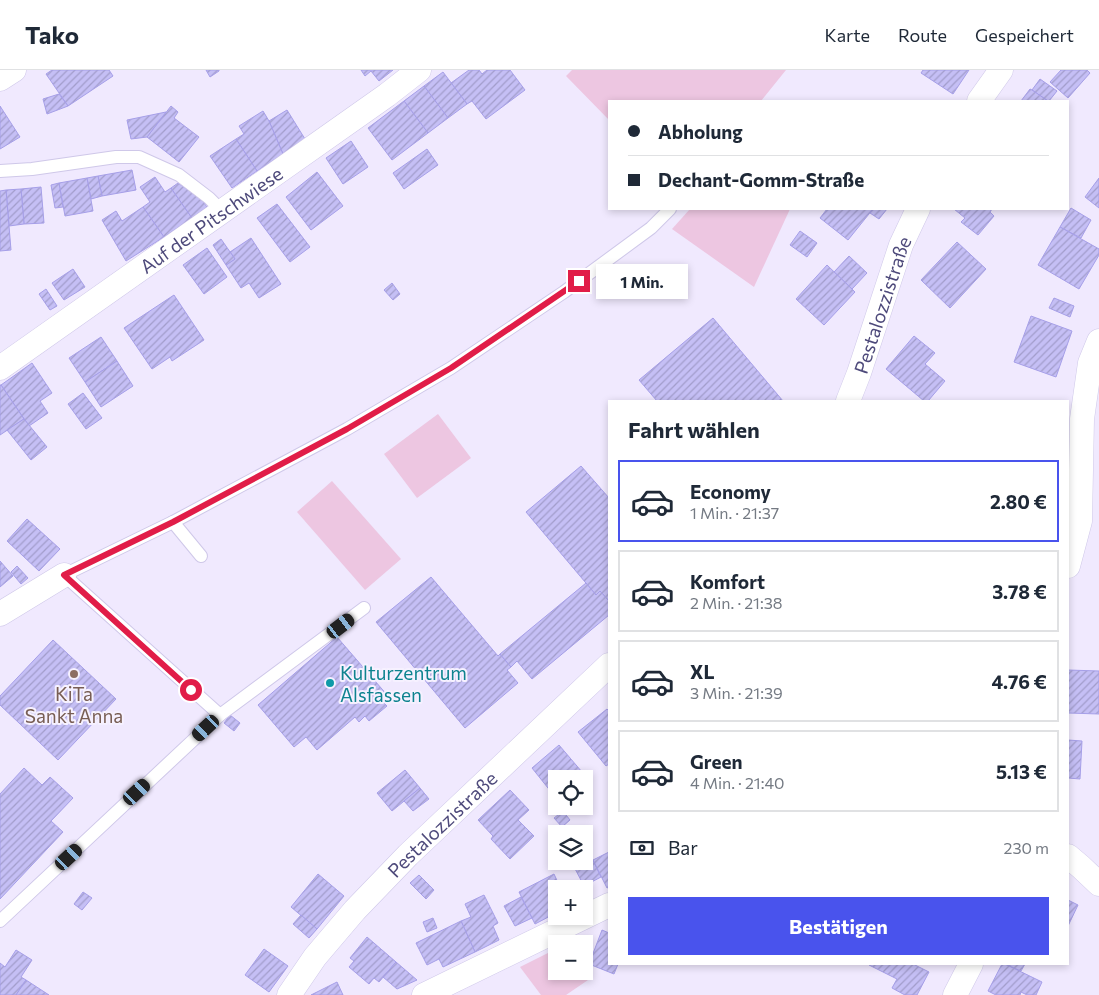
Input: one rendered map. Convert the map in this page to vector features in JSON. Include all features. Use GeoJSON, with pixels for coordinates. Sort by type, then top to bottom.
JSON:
{"type":"FeatureCollection","features":[{"type":"Feature","properties":{"kind":"street"},"geometry":{"type":"LineString","coordinates":[[0,79],[14,70]]}},
{"type":"Feature","properties":{"kind":"street","name":"Auf der Pitschwiese"},"geometry":{"type":"LineString","coordinates":[[0,368],[387,95],[419,70]]}},
{"type":"Feature","properties":{"kind":"street"},"geometry":{"type":"LineString","coordinates":[[980,100],[1001,70]]}},
{"type":"Feature","properties":{"kind":"street","name":"Pestalozzistraße"},"geometry":{"type":"LineString","coordinates":[[848,400],[901,245],[918,210]]}},
{"type":"Feature","properties":{"kind":"street"},"geometry":{"type":"LineString","coordinates":[[1069,562],[1080,521],[1082,419],[1090,362],[1099,340]]}},
{"type":"Feature","properties":{"kind":"street"},"geometry":{"type":"LineString","coordinates":[[0,614],[64,575]]}},
{"type":"Feature","properties":{"kind":"street","name":"Pestalozzistraße"},"geometry":{"type":"LineString","coordinates":[[289,995],[316,957],[355,910],[408,855],[608,666]]}},
{"type":"Feature","properties":{"kind":"street"},"geometry":{"type":"LineString","coordinates":[[1069,857],[1099,884]]}},
{"type":"Feature","properties":{"kind":"street"},"geometry":{"type":"LineString","coordinates":[[424,995],[608,905]]}},
{"type":"Feature","properties":{"kind":"street"},"geometry":{"type":"LineString","coordinates":[[955,995],[970,965]]}},
{"type":"Feature","properties":{"kind":"lane"},"geometry":{"type":"LineString","coordinates":[[0,171],[32,170],[116,157],[139,157],[179,175],[209,198],[222,211]]}},
{"type":"Feature","properties":{"kind":"lane"},"geometry":{"type":"LineString","coordinates":[[220,715],[64,575],[173,522],[347,429],[451,368],[588,275],[651,228],[669,210]]}},
{"type":"Feature","properties":{"kind":"lane"},"geometry":{"type":"LineString","coordinates":[[173,522],[201,556]]}},
{"type":"Feature","properties":{"kind":"lane"},"geometry":{"type":"LineString","coordinates":[[0,921],[220,715],[364,608]]}},
{"type":"Feature","properties":{"kind":"shaded area"},"geometry":{"type":"Polygon","coordinates":[[[572,70],[786,70],[762,100],[608,100],[608,119],[566,76],[572,70]]]}},
{"type":"Feature","properties":{"kind":"shaded area"},"geometry":{"type":"Polygon","coordinates":[[[689,210],[790,210],[754,287],[672,229],[689,210]]]}},
{"type":"Feature","properties":{"kind":"shaded area"},"geometry":{"type":"Polygon","coordinates":[[[438,414],[471,458],[417,498],[384,454],[438,414]]]}},
{"type":"Feature","properties":{"kind":"shaded area"},"geometry":{"type":"Polygon","coordinates":[[[332,481],[401,559],[365,590],[297,512],[332,481]]]}},
{"type":"Feature","properties":{"kind":"shaded area"},"geometry":{"type":"Polygon","coordinates":[[[548,953],[548,980],[588,980],[566,995],[541,995],[520,967],[548,953]]]}},
{"type":"Feature","properties":{"kind":"building"},"geometry":{"type":"Polygon","coordinates":[[[52,70],[109,70],[113,76],[68,106],[46,74],[52,70]]]}},
{"type":"Feature","properties":{"kind":"building"},"geometry":{"type":"Polygon","coordinates":[[[206,70],[219,70],[219,71],[210,77],[206,70]]]}},
{"type":"Feature","properties":{"kind":"building"},"geometry":{"type":"Polygon","coordinates":[[[361,70],[393,70],[379,81],[371,71],[365,76],[361,70]]]}},
{"type":"Feature","properties":{"kind":"building"},"geometry":{"type":"Polygon","coordinates":[[[469,70],[479,70],[482,74],[487,70],[510,70],[525,90],[486,119],[472,101],[467,104],[451,83],[469,70]]]}},
{"type":"Feature","properties":{"kind":"building"},"geometry":{"type":"Polygon","coordinates":[[[923,70],[969,70],[953,94],[921,73],[923,70]]]}},
{"type":"Feature","properties":{"kind":"building"},"geometry":{"type":"Polygon","coordinates":[[[1061,70],[1087,70],[1090,73],[1068,98],[1050,82],[1061,70]]]}},
{"type":"Feature","properties":{"kind":"building"},"geometry":{"type":"Polygon","coordinates":[[[443,72],[467,104],[448,118],[424,86],[443,72]]]}},
{"type":"Feature","properties":{"kind":"building"},"geometry":{"type":"Polygon","coordinates":[[[1040,79],[1057,91],[1050,100],[1047,100],[1032,90],[1040,79]]]}},
{"type":"Feature","properties":{"kind":"building"},"geometry":{"type":"Polygon","coordinates":[[[424,86],[448,118],[428,133],[404,101],[424,86]]]}},
{"type":"Feature","properties":{"kind":"building"},"geometry":{"type":"Polygon","coordinates":[[[1030,89],[1047,100],[1022,100],[1030,89]]]}},
{"type":"Feature","properties":{"kind":"building"},"geometry":{"type":"Polygon","coordinates":[[[59,94],[68,106],[47,114],[43,99],[59,94]]]}},
{"type":"Feature","properties":{"kind":"building"},"geometry":{"type":"Polygon","coordinates":[[[404,101],[428,133],[392,160],[368,128],[404,101]]]}},
{"type":"Feature","properties":{"kind":"building"},"geometry":{"type":"Polygon","coordinates":[[[0,106],[20,137],[0,149],[0,106]]]}},
{"type":"Feature","properties":{"kind":"building"},"geometry":{"type":"Polygon","coordinates":[[[171,106],[178,112],[174,118],[199,137],[179,162],[147,137],[171,106]]]}},
{"type":"Feature","properties":{"kind":"building"},"geometry":{"type":"Polygon","coordinates":[[[287,110],[305,139],[283,154],[269,121],[287,110]]]}},
{"type":"Feature","properties":{"kind":"building"},"geometry":{"type":"Polygon","coordinates":[[[263,111],[283,154],[257,171],[236,139],[244,134],[239,126],[263,111]]]}},
{"type":"Feature","properties":{"kind":"building"},"geometry":{"type":"Polygon","coordinates":[[[166,112],[147,137],[131,139],[127,120],[166,112]]]}},
{"type":"Feature","properties":{"kind":"building"},"geometry":{"type":"Polygon","coordinates":[[[236,139],[257,171],[232,188],[210,156],[236,139]]]}},
{"type":"Feature","properties":{"kind":"building"},"geometry":{"type":"Polygon","coordinates":[[[351,141],[368,167],[343,184],[326,158],[351,141]]]}},
{"type":"Feature","properties":{"kind":"building"},"geometry":{"type":"Polygon","coordinates":[[[427,149],[438,165],[404,189],[393,173],[427,149]]]}},
{"type":"Feature","properties":{"kind":"building"},"geometry":{"type":"Polygon","coordinates":[[[132,170],[136,190],[102,196],[98,176],[132,170]]]}},
{"type":"Feature","properties":{"kind":"building"},"geometry":{"type":"Polygon","coordinates":[[[317,172],[343,206],[311,230],[286,197],[317,172]]]}},
{"type":"Feature","properties":{"kind":"building"},"geometry":{"type":"Polygon","coordinates":[[[98,176],[102,196],[91,199],[87,178],[98,176]]]}},
{"type":"Feature","properties":{"kind":"building"},"geometry":{"type":"Polygon","coordinates":[[[155,177],[165,192],[171,188],[192,218],[164,237],[143,207],[150,202],[140,187],[155,177]]]}},
{"type":"Feature","properties":{"kind":"building"},"geometry":{"type":"Polygon","coordinates":[[[87,178],[93,211],[65,216],[59,183],[87,178]]]}},
{"type":"Feature","properties":{"kind":"building"},"geometry":{"type":"Polygon","coordinates":[[[1099,178],[1099,208],[1085,197],[1099,178]]]}},
{"type":"Feature","properties":{"kind":"building"},"geometry":{"type":"Polygon","coordinates":[[[59,183],[63,207],[55,208],[51,185],[59,183]]]}},
{"type":"Feature","properties":{"kind":"building"},"geometry":{"type":"Polygon","coordinates":[[[178,183],[202,200],[207,207],[192,218],[171,188],[178,183]]]}},
{"type":"Feature","properties":{"kind":"building"},"geometry":{"type":"Polygon","coordinates":[[[41,187],[44,223],[24,224],[21,189],[41,187]]]}},
{"type":"Feature","properties":{"kind":"building"},"geometry":{"type":"Polygon","coordinates":[[[21,189],[24,224],[9,226],[6,190],[21,189]]]}},
{"type":"Feature","properties":{"kind":"building"},"geometry":{"type":"Polygon","coordinates":[[[6,190],[11,250],[0,251],[0,191],[6,190]]]}},
{"type":"Feature","properties":{"kind":"building"},"geometry":{"type":"Polygon","coordinates":[[[277,204],[310,247],[290,262],[257,218],[277,204]]]}},
{"type":"Feature","properties":{"kind":"building"},"geometry":{"type":"Polygon","coordinates":[[[143,207],[164,237],[126,261],[102,220],[116,211],[122,221],[143,207]]]}},
{"type":"Feature","properties":{"kind":"building"},"geometry":{"type":"Polygon","coordinates":[[[1071,208],[1091,220],[1081,238],[1060,227],[1071,208]]]}},
{"type":"Feature","properties":{"kind":"building"},"geometry":{"type":"Polygon","coordinates":[[[826,210],[872,210],[848,240],[820,218],[826,210]]]}},
{"type":"Feature","properties":{"kind":"building"},"geometry":{"type":"Polygon","coordinates":[[[872,210],[886,210],[879,219],[870,213],[872,210]]]}},
{"type":"Feature","properties":{"kind":"building"},"geometry":{"type":"Polygon","coordinates":[[[955,210],[991,210],[990,212],[994,216],[978,235],[961,222],[965,218],[955,210]]]}},
{"type":"Feature","properties":{"kind":"building"},"geometry":{"type":"Polygon","coordinates":[[[1060,227],[1099,249],[1099,255],[1079,289],[1038,265],[1060,227]]]}},
{"type":"Feature","properties":{"kind":"building"},"geometry":{"type":"Polygon","coordinates":[[[800,231],[817,243],[807,257],[790,245],[800,231]]]}},
{"type":"Feature","properties":{"kind":"building"},"geometry":{"type":"Polygon","coordinates":[[[251,238],[281,284],[259,298],[249,283],[241,288],[226,265],[235,259],[230,252],[251,238]]]}},
{"type":"Feature","properties":{"kind":"building"},"geometry":{"type":"Polygon","coordinates":[[[221,239],[235,259],[226,265],[213,245],[221,239]]]}},
{"type":"Feature","properties":{"kind":"building"},"geometry":{"type":"Polygon","coordinates":[[[957,242],[986,269],[950,308],[921,280],[957,242]]]}},
{"type":"Feature","properties":{"kind":"building"},"geometry":{"type":"Polygon","coordinates":[[[207,248],[227,277],[204,294],[183,265],[207,248]]]}},
{"type":"Feature","properties":{"kind":"building"},"geometry":{"type":"Polygon","coordinates":[[[849,256],[867,273],[852,289],[834,272],[849,256]]]}},
{"type":"Feature","properties":{"kind":"building"},"geometry":{"type":"Polygon","coordinates":[[[827,265],[855,292],[824,325],[796,299],[827,265]]]}},
{"type":"Feature","properties":{"kind":"building"},"geometry":{"type":"Polygon","coordinates":[[[73,269],[85,287],[64,300],[52,283],[73,269]]]}},
{"type":"Feature","properties":{"kind":"building"},"geometry":{"type":"Polygon","coordinates":[[[392,283],[400,294],[393,300],[384,290],[392,283]]]}},
{"type":"Feature","properties":{"kind":"building"},"geometry":{"type":"Polygon","coordinates":[[[46,289],[57,306],[50,310],[39,294],[46,289]]]}},
{"type":"Feature","properties":{"kind":"building"},"geometry":{"type":"Polygon","coordinates":[[[174,295],[204,340],[172,361],[170,357],[152,369],[124,328],[174,295]]]}},
{"type":"Feature","properties":{"kind":"building"},"geometry":{"type":"Polygon","coordinates":[[[1054,298],[1074,306],[1070,317],[1049,308],[1054,298]]]}},
{"type":"Feature","properties":{"kind":"building"},"geometry":{"type":"Polygon","coordinates":[[[1031,316],[1072,331],[1056,377],[1014,362],[1031,316]]]}},
{"type":"Feature","properties":{"kind":"building"},"geometry":{"type":"Polygon","coordinates":[[[713,318],[782,400],[656,400],[639,380],[713,318]]]}},
{"type":"Feature","properties":{"kind":"building"},"geometry":{"type":"Polygon","coordinates":[[[914,336],[935,353],[925,364],[945,381],[929,400],[923,400],[886,369],[914,336]]]}},
{"type":"Feature","properties":{"kind":"building"},"geometry":{"type":"Polygon","coordinates":[[[101,337],[117,361],[85,382],[69,358],[101,337]]]}},
{"type":"Feature","properties":{"kind":"building"},"geometry":{"type":"Polygon","coordinates":[[[117,361],[133,386],[101,407],[85,382],[117,361]]]}},
{"type":"Feature","properties":{"kind":"building"},"geometry":{"type":"Polygon","coordinates":[[[32,363],[52,393],[40,401],[48,413],[29,426],[1,385],[32,363]]]}},
{"type":"Feature","properties":{"kind":"building"},"geometry":{"type":"Polygon","coordinates":[[[0,385],[24,419],[0,435],[0,385]]]}},
{"type":"Feature","properties":{"kind":"building"},"geometry":{"type":"Polygon","coordinates":[[[83,393],[102,418],[86,429],[68,404],[83,393]]]}},
{"type":"Feature","properties":{"kind":"building"},"geometry":{"type":"Polygon","coordinates":[[[24,419],[47,447],[31,460],[7,430],[24,419]]]}},
{"type":"Feature","properties":{"kind":"building"},"geometry":{"type":"Polygon","coordinates":[[[581,466],[608,497],[608,600],[600,591],[596,595],[526,512],[581,466]]]}},
{"type":"Feature","properties":{"kind":"building"},"geometry":{"type":"Polygon","coordinates":[[[27,519],[60,549],[39,571],[7,541],[27,519]]]}},
{"type":"Feature","properties":{"kind":"building"},"geometry":{"type":"Polygon","coordinates":[[[0,561],[13,576],[0,587],[0,561]]]}},
{"type":"Feature","properties":{"kind":"building"},"geometry":{"type":"Polygon","coordinates":[[[17,566],[28,578],[21,584],[11,572],[17,566]]]}},
{"type":"Feature","properties":{"kind":"building"},"geometry":{"type":"Polygon","coordinates":[[[431,577],[498,656],[500,654],[511,667],[507,670],[518,683],[465,728],[376,622],[431,577]]]}},
{"type":"Feature","properties":{"kind":"building"},"geometry":{"type":"Polygon","coordinates":[[[586,583],[596,595],[600,591],[608,600],[608,616],[532,679],[517,661],[511,667],[500,654],[586,583]]]}},
{"type":"Feature","properties":{"kind":"building","name":"Kulturzentrum Alsfassen"},"geometry":{"type":"Polygon","coordinates":[[[337,637],[388,696],[382,701],[387,706],[369,721],[365,716],[359,722],[355,717],[317,750],[306,737],[294,747],[258,705],[337,637]]]}},
{"type":"Feature","properties":{"kind":"building"},"geometry":{"type":"Polygon","coordinates":[[[53,640],[116,699],[58,760],[0,705],[0,696],[53,640]]]}},
{"type":"Feature","properties":{"kind":"building"},"geometry":{"type":"Polygon","coordinates":[[[1069,670],[1099,671],[1099,714],[1069,713],[1069,670]]]}},
{"type":"Feature","properties":{"kind":"building"},"geometry":{"type":"Polygon","coordinates":[[[608,710],[608,765],[606,766],[578,732],[608,710]]]}},
{"type":"Feature","properties":{"kind":"building"},"geometry":{"type":"Polygon","coordinates":[[[230,715],[240,723],[234,731],[224,723],[230,715]]]}},
{"type":"Feature","properties":{"kind":"building"},"geometry":{"type":"Polygon","coordinates":[[[1069,740],[1082,741],[1080,779],[1069,778],[1069,740]]]}},
{"type":"Feature","properties":{"kind":"building"},"geometry":{"type":"Polygon","coordinates":[[[559,745],[580,770],[548,770],[548,788],[532,768],[559,745]]]}},
{"type":"Feature","properties":{"kind":"building"},"geometry":{"type":"Polygon","coordinates":[[[24,768],[42,785],[50,777],[73,798],[51,821],[63,832],[0,899],[0,794],[24,768]]]}},
{"type":"Feature","properties":{"kind":"building"},"geometry":{"type":"Polygon","coordinates":[[[405,770],[420,788],[392,811],[377,793],[405,770]]]}},
{"type":"Feature","properties":{"kind":"building"},"geometry":{"type":"Polygon","coordinates":[[[420,788],[429,799],[413,811],[404,801],[420,788]]]}},
{"type":"Feature","properties":{"kind":"building"},"geometry":{"type":"Polygon","coordinates":[[[510,790],[529,810],[518,820],[534,836],[510,859],[491,839],[493,836],[478,820],[510,790]]]}},
{"type":"Feature","properties":{"kind":"building"},"geometry":{"type":"Polygon","coordinates":[[[558,815],[566,815],[570,820],[564,825],[560,825],[554,818],[558,815]]]}},
{"type":"Feature","properties":{"kind":"building"},"geometry":{"type":"Polygon","coordinates":[[[608,852],[608,888],[593,860],[608,852]]]}},
{"type":"Feature","properties":{"kind":"building"},"geometry":{"type":"Polygon","coordinates":[[[593,860],[601,877],[593,881],[581,880],[576,870],[593,870],[593,860]]]}},
{"type":"Feature","properties":{"kind":"building"},"geometry":{"type":"Polygon","coordinates":[[[318,874],[344,896],[317,929],[291,907],[318,874]]]}},
{"type":"Feature","properties":{"kind":"building"},"geometry":{"type":"Polygon","coordinates":[[[554,874],[557,880],[548,880],[548,917],[535,924],[519,892],[554,874]]]}},
{"type":"Feature","properties":{"kind":"building"},"geometry":{"type":"Polygon","coordinates":[[[419,875],[434,890],[426,899],[410,883],[419,875]]]}},
{"type":"Feature","properties":{"kind":"building"},"geometry":{"type":"Polygon","coordinates":[[[83,892],[92,898],[82,910],[74,904],[83,892]]]}},
{"type":"Feature","properties":{"kind":"building"},"geometry":{"type":"Polygon","coordinates":[[[484,895],[498,923],[493,926],[499,940],[475,952],[461,921],[471,917],[465,904],[484,895]]]}},
{"type":"Feature","properties":{"kind":"building"},"geometry":{"type":"Polygon","coordinates":[[[521,897],[532,918],[515,926],[504,906],[521,897]]]}},
{"type":"Feature","properties":{"kind":"building"},"geometry":{"type":"Polygon","coordinates":[[[1069,900],[1078,905],[1069,924],[1069,900]]]}},
{"type":"Feature","properties":{"kind":"building"},"geometry":{"type":"Polygon","coordinates":[[[301,915],[317,929],[309,938],[293,924],[301,915]]]}},
{"type":"Feature","properties":{"kind":"building"},"geometry":{"type":"Polygon","coordinates":[[[433,918],[437,928],[427,932],[423,922],[433,918]]]}},
{"type":"Feature","properties":{"kind":"building"},"geometry":{"type":"Polygon","coordinates":[[[461,921],[475,952],[443,967],[439,959],[427,965],[416,943],[461,921]]]}},
{"type":"Feature","properties":{"kind":"building"},"geometry":{"type":"Polygon","coordinates":[[[602,930],[608,933],[608,965],[618,965],[614,974],[593,966],[593,954],[602,930]]]}},
{"type":"Feature","properties":{"kind":"building"},"geometry":{"type":"Polygon","coordinates":[[[367,937],[396,962],[379,982],[374,978],[369,984],[349,967],[354,961],[350,958],[367,937]]]}},
{"type":"Feature","properties":{"kind":"building"},"geometry":{"type":"Polygon","coordinates":[[[264,949],[288,966],[269,992],[245,975],[264,949]]]}},
{"type":"Feature","properties":{"kind":"building"},"geometry":{"type":"Polygon","coordinates":[[[16,950],[32,960],[21,977],[26,980],[16,995],[0,995],[0,963],[5,967],[16,950]]]}},
{"type":"Feature","properties":{"kind":"building"},"geometry":{"type":"Polygon","coordinates":[[[396,962],[417,980],[397,989],[383,977],[396,962]]]}},
{"type":"Feature","properties":{"kind":"building"},"geometry":{"type":"Polygon","coordinates":[[[869,965],[915,965],[929,972],[917,995],[905,995],[892,988],[897,979],[869,965]]]}},
{"type":"Feature","properties":{"kind":"building"},"geometry":{"type":"Polygon","coordinates":[[[1001,965],[1007,965],[1042,982],[1036,995],[1027,995],[1021,992],[1020,995],[996,995],[988,991],[1001,965]]]}},
{"type":"Feature","properties":{"kind":"building"},"geometry":{"type":"Polygon","coordinates":[[[1007,965],[1024,965],[1021,971],[1007,965]]]}},
{"type":"Feature","properties":{"kind":"building"},"geometry":{"type":"Polygon","coordinates":[[[26,980],[49,995],[16,995],[26,980]]]}},
{"type":"Feature","properties":{"kind":"building"},"geometry":{"type":"Polygon","coordinates":[[[337,982],[343,995],[311,995],[337,982]]]}},
{"type":"Feature","properties":{"kind":"place","name":"KiTa Sankt Anna"},"geometry":{"type":"Point","coordinates":[74,674]}},
{"type":"Feature","properties":{"kind":"place","name":"Kulturzentrum Alsfassen"},"geometry":{"type":"Point","coordinates":[330,683]}},
{"type":"Feature","properties":{"kind":"route"},"geometry":{"type":"LineString","coordinates":[[191,690],[64,575],[173,522],[347,429],[451,368],[579,281]]}}]}
